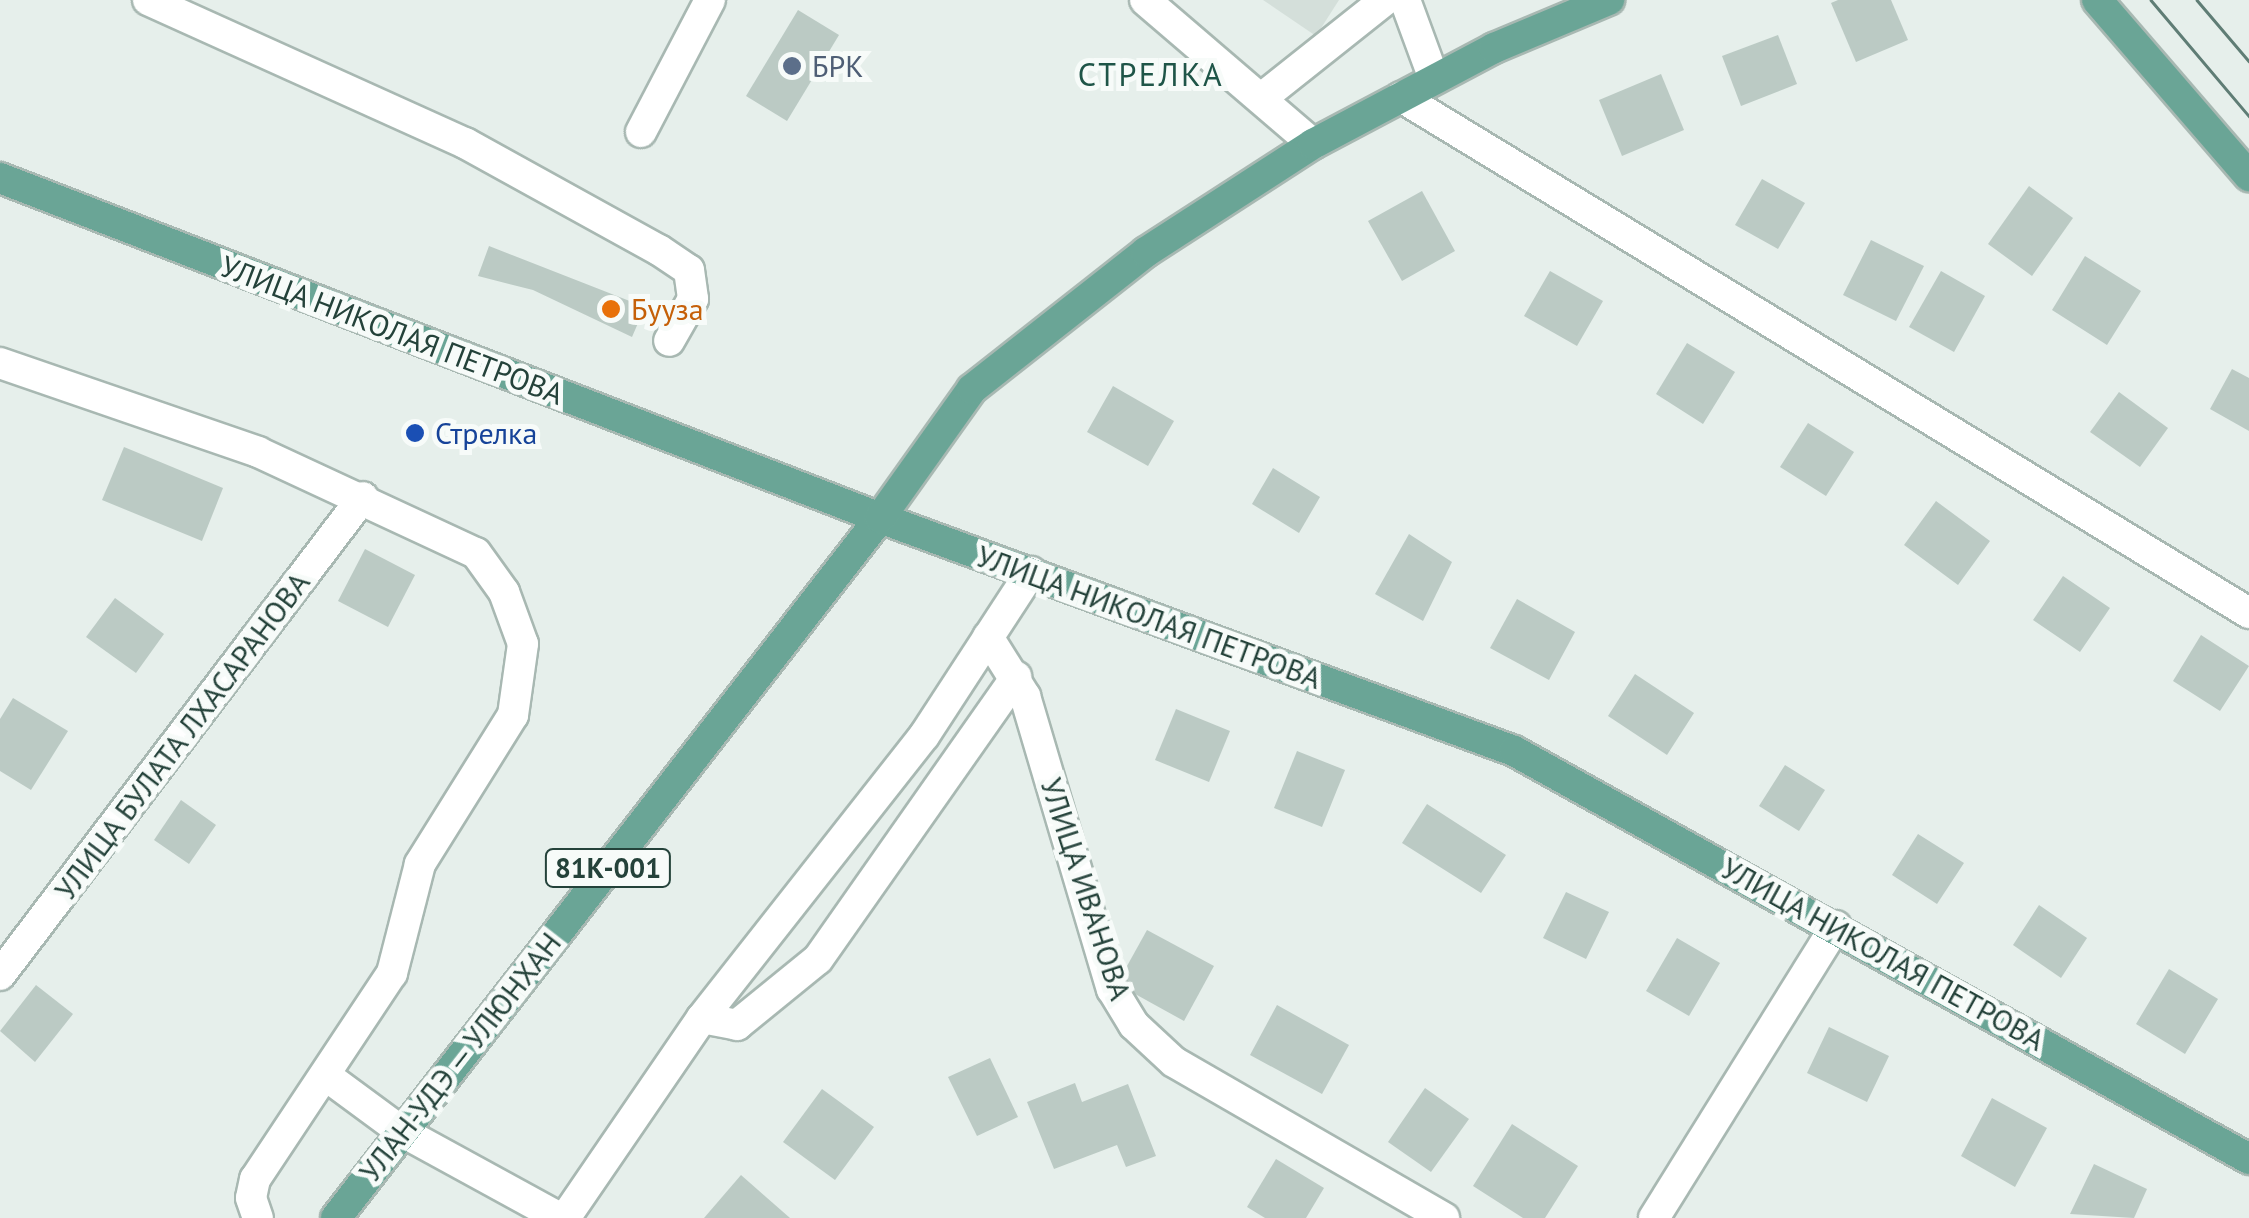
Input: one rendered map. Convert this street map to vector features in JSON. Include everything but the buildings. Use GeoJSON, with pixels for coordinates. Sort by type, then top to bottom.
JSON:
{"type":"FeatureCollection","features":[{"type":"Feature","properties":{"kind":"main road","name":"УЛАН-УДЭ — УЛЮНХАН"},"geometry":{"type":"LineString","coordinates":[[336,1218],[880,518],[972,389],[1018,347],[1146,252],[1312,144],[1434,79],[1609,0]]}},
{"type":"Feature","properties":{"kind":"main road"},"geometry":{"type":"LineString","coordinates":[[2097,0],[2249,176]]}},
{"type":"Feature","properties":{"kind":"main road","name":"УЛИЦА НИКОЛАЯ ПЕТРОВА"},"geometry":{"type":"LineString","coordinates":[[0,178],[880,518],[1514,751],[1836,926],[2249,1160]]}},
{"type":"Feature","properties":{"kind":"street"},"geometry":{"type":"LineString","coordinates":[[148,0],[465,143],[659,250],[688,270],[693,299],[669,341]]}},
{"type":"Feature","properties":{"kind":"street"},"geometry":{"type":"LineString","coordinates":[[641,132],[710,0]]}},
{"type":"Feature","properties":{"kind":"street"},"geometry":{"type":"LineString","coordinates":[[1145,0],[1263,97],[1312,144]]}},
{"type":"Feature","properties":{"kind":"street"},"geometry":{"type":"LineString","coordinates":[[1263,97],[1385,0]]}},
{"type":"Feature","properties":{"kind":"street"},"geometry":{"type":"LineString","coordinates":[[1405,0],[1434,79]]}},
{"type":"Feature","properties":{"kind":"street"},"geometry":{"type":"LineString","coordinates":[[1401,96],[2249,612]]}},
{"type":"Feature","properties":{"kind":"street"},"geometry":{"type":"LineString","coordinates":[[0,363],[258,452],[363,497],[476,553],[504,592],[523,644],[522,684],[513,715],[420,864],[392,973],[255,1179],[251,1198],[258,1218]]}},
{"type":"Feature","properties":{"kind":"street","name":"УЛИЦА БУЛАТА ЛХАСАРАНОВА"},"geometry":{"type":"LineString","coordinates":[[0,976],[363,497]]}},
{"type":"Feature","properties":{"kind":"street"},"geometry":{"type":"LineString","coordinates":[[325,1074],[402,1132],[562,1218],[702,1018],[924,736],[1031,572]]}},
{"type":"Feature","properties":{"kind":"street","name":"УЛИЦА ИВАНОВА"},"geometry":{"type":"LineString","coordinates":[[988,637],[1016,677],[1084,880],[1112,990],[1134,1024],[1174,1062],[1444,1218]]}},
{"type":"Feature","properties":{"kind":"street"},"geometry":{"type":"LineString","coordinates":[[702,1018],[737,1026],[818,958],[1016,677]]}},
{"type":"Feature","properties":{"kind":"street"},"geometry":{"type":"LineString","coordinates":[[1654,1218],[1836,926]]}},
{"type":"Feature","properties":{"kind":"shaded area"},"geometry":{"type":"Polygon","coordinates":[[[1263,0],[1339,0],[1316,36],[1263,0]]]}},
{"type":"Feature","properties":{"kind":"tram line"},"geometry":{"type":"LineString","coordinates":[[2151,0],[2249,116]]}},
{"type":"Feature","properties":{"kind":"tram line"},"geometry":{"type":"LineString","coordinates":[[2197,0],[2249,61]]}},
{"type":"Feature","properties":{"kind":"place","name":"БРК"},"geometry":{"type":"Point","coordinates":[792,66]}},
{"type":"Feature","properties":{"kind":"place","name":"Бууза"},"geometry":{"type":"Point","coordinates":[611,309]}},
{"type":"Feature","properties":{"kind":"place","name":"Стрелка"},"geometry":{"type":"Point","coordinates":[415,433]}},
{"type":"Feature","properties":{"kind":"district","name":"СТРЕЛКА"},"geometry":{"type":"Point","coordinates":[1151,74]}}]}
